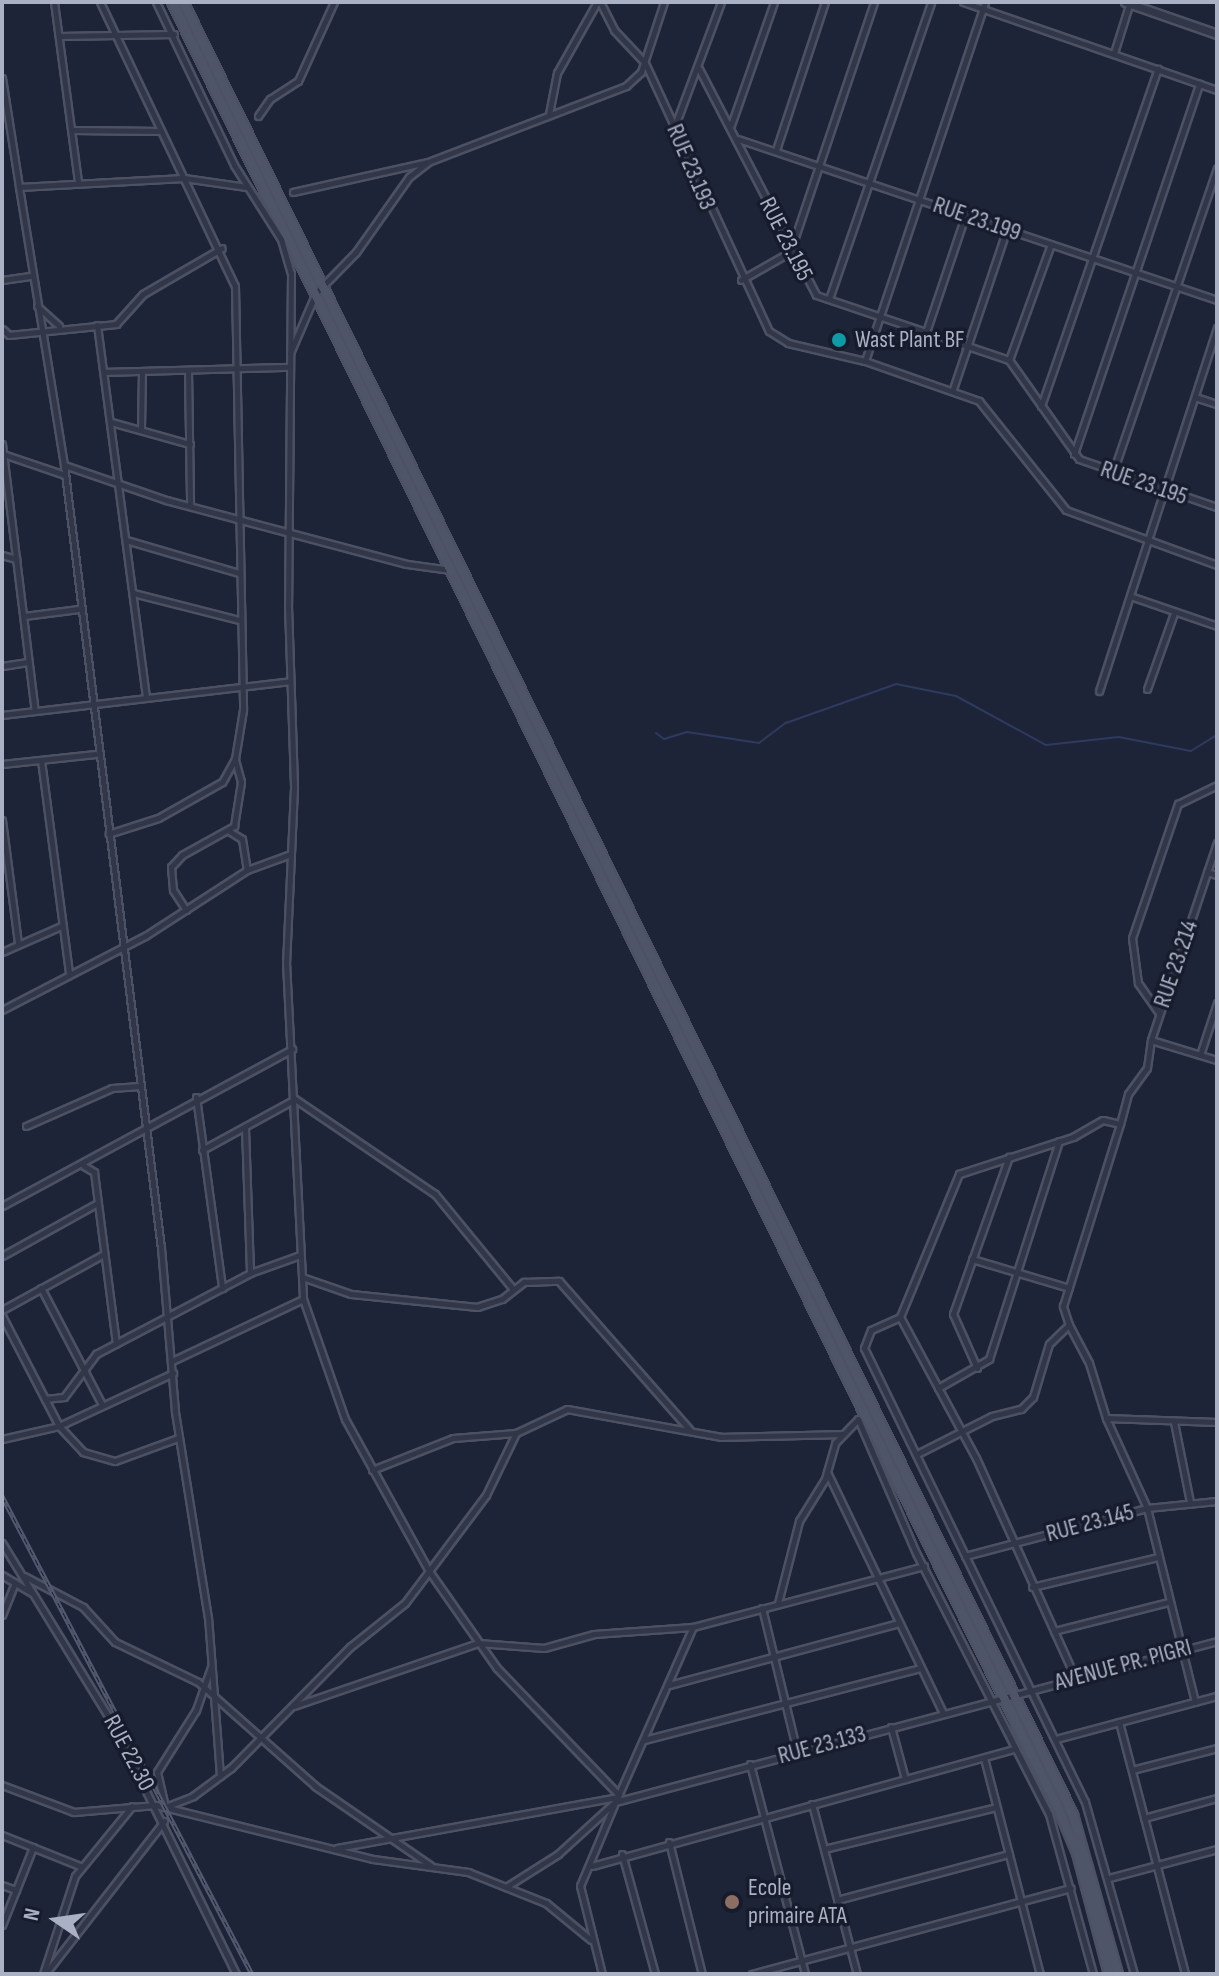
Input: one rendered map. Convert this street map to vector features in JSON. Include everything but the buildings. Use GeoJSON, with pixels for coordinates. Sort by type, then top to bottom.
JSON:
{"type":"FeatureCollection","features":[{"type":"Feature","properties":{"kind":"main road"},"geometry":{"type":"LineString","coordinates":[[172,2],[454,569],[864,1408],[1073,1815],[1118,1974]]}},
{"type":"Feature","properties":{"kind":"main road"},"geometry":{"type":"LineString","coordinates":[[183,2],[870,1399],[1009,1695],[1077,1853],[1109,1974]]}},
{"type":"Feature","properties":{"kind":"street"},"geometry":{"type":"LineString","coordinates":[[54,2],[78,181]]}},
{"type":"Feature","properties":{"kind":"street"},"geometry":{"type":"LineString","coordinates":[[100,2],[184,178],[222,248],[235,286],[242,688],[235,759],[240,810],[229,831],[182,855],[171,867],[170,881],[186,910]]}},
{"type":"Feature","properties":{"kind":"street"},"geometry":{"type":"LineString","coordinates":[[156,2],[247,187],[281,239],[289,265],[291,531],[288,855],[292,1049],[303,1299],[332,1386],[372,1470],[429,1571],[478,1643],[565,1745],[617,1798]]}},
{"type":"Feature","properties":{"kind":"street"},"geometry":{"type":"LineString","coordinates":[[258,116],[270,99],[298,81],[334,2]]}},
{"type":"Feature","properties":{"kind":"street"},"geometry":{"type":"LineString","coordinates":[[549,114],[557,73],[598,2]]}},
{"type":"Feature","properties":{"kind":"street","name":"RUE 23.193"},"geometry":{"type":"LineString","coordinates":[[598,2],[614,30],[645,63],[741,280],[775,336],[865,361]]}},
{"type":"Feature","properties":{"kind":"street"},"geometry":{"type":"LineString","coordinates":[[293,192],[428,162],[626,86],[645,63],[664,2]]}},
{"type":"Feature","properties":{"kind":"street"},"geometry":{"type":"LineString","coordinates":[[674,128],[699,69],[721,2]]}},
{"type":"Feature","properties":{"kind":"street"},"geometry":{"type":"LineString","coordinates":[[731,125],[774,2]]}},
{"type":"Feature","properties":{"kind":"street"},"geometry":{"type":"LineString","coordinates":[[776,150],[825,2]]}},
{"type":"Feature","properties":{"kind":"street"},"geometry":{"type":"LineString","coordinates":[[741,280],[790,252],[874,2]]}},
{"type":"Feature","properties":{"kind":"street"},"geometry":{"type":"LineString","coordinates":[[829,299],[931,2]]}},
{"type":"Feature","properties":{"kind":"street"},"geometry":{"type":"LineString","coordinates":[[963,2],[984,5],[1217,90]]}},
{"type":"Feature","properties":{"kind":"street"},"geometry":{"type":"LineString","coordinates":[[1114,53],[1128,3],[1217,34]]}},
{"type":"Feature","properties":{"kind":"street"},"geometry":{"type":"LineString","coordinates":[[984,5],[865,361],[953,389],[991,410],[1066,510],[1217,565]]}},
{"type":"Feature","properties":{"kind":"street"},"geometry":{"type":"LineString","coordinates":[[59,36],[174,34]]}},
{"type":"Feature","properties":{"kind":"street","name":"RUE 23.195"},"geometry":{"type":"LineString","coordinates":[[699,69],[731,125],[790,252],[814,293],[1009,360],[1073,455],[1113,472],[1217,507]]}},
{"type":"Feature","properties":{"kind":"street"},"geometry":{"type":"LineString","coordinates":[[1041,407],[1158,69]]}},
{"type":"Feature","properties":{"kind":"street"},"geometry":{"type":"LineString","coordinates":[[2,78],[64,465],[95,754],[145,1126],[178,1438],[212,1664],[220,1776]]}},
{"type":"Feature","properties":{"kind":"street"},"geometry":{"type":"LineString","coordinates":[[1073,455],[1199,84]]}},
{"type":"Feature","properties":{"kind":"street"},"geometry":{"type":"LineString","coordinates":[[73,130],[161,131]]}},
{"type":"Feature","properties":{"kind":"street","name":"RUE 23.199"},"geometry":{"type":"LineString","coordinates":[[737,138],[1217,300]]}},
{"type":"Feature","properties":{"kind":"street"},"geometry":{"type":"LineString","coordinates":[[289,364],[316,293],[356,252],[398,187],[428,162]]}},
{"type":"Feature","properties":{"kind":"street"},"geometry":{"type":"LineString","coordinates":[[1113,472],[1217,168]]}},
{"type":"Feature","properties":{"kind":"street"},"geometry":{"type":"LineString","coordinates":[[19,187],[78,181],[184,178],[247,187]]}},
{"type":"Feature","properties":{"kind":"street"},"geometry":{"type":"LineString","coordinates":[[926,332],[966,215]]}},
{"type":"Feature","properties":{"kind":"street"},"geometry":{"type":"LineString","coordinates":[[953,389],[1007,229]]}},
{"type":"Feature","properties":{"kind":"street"},"geometry":{"type":"LineString","coordinates":[[1009,360],[1051,244]]}},
{"type":"Feature","properties":{"kind":"street"},"geometry":{"type":"LineString","coordinates":[[2,329],[9,335],[59,327],[116,324],[143,294],[222,248]]}},
{"type":"Feature","properties":{"kind":"street"},"geometry":{"type":"LineString","coordinates":[[2,280],[32,276]]}},
{"type":"Feature","properties":{"kind":"street"},"geometry":{"type":"LineString","coordinates":[[37,306],[59,327]]}},
{"type":"Feature","properties":{"kind":"street"},"geometry":{"type":"LineString","coordinates":[[97,325],[146,696]]}},
{"type":"Feature","properties":{"kind":"street"},"geometry":{"type":"LineString","coordinates":[[1099,691],[1217,328]]}},
{"type":"Feature","properties":{"kind":"street"},"geometry":{"type":"LineString","coordinates":[[105,372],[188,371],[289,364]]}},
{"type":"Feature","properties":{"kind":"street"},"geometry":{"type":"LineString","coordinates":[[141,428],[142,371]]}},
{"type":"Feature","properties":{"kind":"street"},"geometry":{"type":"LineString","coordinates":[[188,371],[190,505]]}},
{"type":"Feature","properties":{"kind":"street"},"geometry":{"type":"LineString","coordinates":[[1195,397],[1217,404]]}},
{"type":"Feature","properties":{"kind":"street"},"geometry":{"type":"LineString","coordinates":[[111,422],[190,444]]}},
{"type":"Feature","properties":{"kind":"street"},"geometry":{"type":"LineString","coordinates":[[2,444],[6,508],[16,559],[35,711]]}},
{"type":"Feature","properties":{"kind":"street"},"geometry":{"type":"LineString","coordinates":[[3,454],[65,475]]}},
{"type":"Feature","properties":{"kind":"street"},"geometry":{"type":"LineString","coordinates":[[64,465],[190,505],[437,572],[454,569]]}},
{"type":"Feature","properties":{"kind":"street"},"geometry":{"type":"LineString","coordinates":[[126,540],[239,573]]}},
{"type":"Feature","properties":{"kind":"street"},"geometry":{"type":"LineString","coordinates":[[2,555],[16,559]]}},
{"type":"Feature","properties":{"kind":"street"},"geometry":{"type":"LineString","coordinates":[[133,593],[239,620]]}},
{"type":"Feature","properties":{"kind":"street"},"geometry":{"type":"LineString","coordinates":[[1130,596],[1217,626]]}},
{"type":"Feature","properties":{"kind":"street"},"geometry":{"type":"LineString","coordinates":[[24,616],[79,609]]}},
{"type":"Feature","properties":{"kind":"street"},"geometry":{"type":"LineString","coordinates":[[1147,689],[1174,613]]}},
{"type":"Feature","properties":{"kind":"street"},"geometry":{"type":"LineString","coordinates":[[2,666],[28,662]]}},
{"type":"Feature","properties":{"kind":"street"},"geometry":{"type":"LineString","coordinates":[[2,715],[290,681]]}},
{"type":"Feature","properties":{"kind":"street"},"geometry":{"type":"LineString","coordinates":[[2,764],[95,754]]}},
{"type":"Feature","properties":{"kind":"street"},"geometry":{"type":"LineString","coordinates":[[108,834],[158,818],[209,789],[224,780],[235,759]]}},
{"type":"Feature","properties":{"kind":"street"},"geometry":{"type":"LineString","coordinates":[[41,760],[69,972]]}},
{"type":"Feature","properties":{"kind":"street"},"geometry":{"type":"LineString","coordinates":[[1159,1013],[1142,994],[1130,945],[1178,804],[1217,785]]}},
{"type":"Feature","properties":{"kind":"street"},"geometry":{"type":"LineString","coordinates":[[2,820],[18,944]]}},
{"type":"Feature","properties":{"kind":"street"},"geometry":{"type":"LineString","coordinates":[[229,831],[242,839],[247,870]]}},
{"type":"Feature","properties":{"kind":"street","name":"RUE 23.214"},"geometry":{"type":"LineString","coordinates":[[1069,1325],[1063,1313],[1069,1288],[1128,1094],[1145,1073],[1159,1013],[1217,843]]}},
{"type":"Feature","properties":{"kind":"street"},"geometry":{"type":"LineString","coordinates":[[2,1010],[69,972],[119,949],[247,870],[288,855]]}},
{"type":"Feature","properties":{"kind":"street"},"geometry":{"type":"LineString","coordinates":[[1207,872],[1217,875]]}},
{"type":"Feature","properties":{"kind":"street"},"geometry":{"type":"LineString","coordinates":[[2,952],[61,926]]}},
{"type":"Feature","properties":{"kind":"street"},"geometry":{"type":"LineString","coordinates":[[1200,1055],[1217,1003]]}},
{"type":"Feature","properties":{"kind":"street"},"geometry":{"type":"LineString","coordinates":[[1151,1040],[1217,1060]]}},
{"type":"Feature","properties":{"kind":"street"},"geometry":{"type":"LineString","coordinates":[[2,1206],[79,1166],[196,1097],[292,1049]]}},
{"type":"Feature","properties":{"kind":"street"},"geometry":{"type":"LineString","coordinates":[[26,1126],[112,1088],[139,1086]]}},
{"type":"Feature","properties":{"kind":"street"},"geometry":{"type":"LineString","coordinates":[[196,1097],[222,1288]]}},
{"type":"Feature","properties":{"kind":"street"},"geometry":{"type":"LineString","coordinates":[[202,1150],[295,1099]]}},
{"type":"Feature","properties":{"kind":"street"},"geometry":{"type":"LineString","coordinates":[[295,1099],[435,1194],[513,1289]]}},
{"type":"Feature","properties":{"kind":"street"},"geometry":{"type":"LineString","coordinates":[[1120,1124],[1103,1120],[1059,1141],[953,1180],[900,1317],[871,1330],[864,1348],[1085,1802],[1134,1974]]}},
{"type":"Feature","properties":{"kind":"street"},"geometry":{"type":"LineString","coordinates":[[245,1128],[250,1273]]}},
{"type":"Feature","properties":{"kind":"street"},"geometry":{"type":"LineString","coordinates":[[938,1388],[989,1359],[1059,1141]]}},
{"type":"Feature","properties":{"kind":"street"},"geometry":{"type":"LineString","coordinates":[[977,1368],[953,1317],[1009,1157]]}},
{"type":"Feature","properties":{"kind":"street"},"geometry":{"type":"LineString","coordinates":[[79,1166],[89,1165],[94,1172],[116,1344]]}},
{"type":"Feature","properties":{"kind":"street"},"geometry":{"type":"LineString","coordinates":[[2,1256],[96,1204]]}},
{"type":"Feature","properties":{"kind":"street"},"geometry":{"type":"LineString","coordinates":[[104,1254],[2,1313],[59,1426],[83,1452],[105,1462],[178,1438]]}},
{"type":"Feature","properties":{"kind":"street"},"geometry":{"type":"LineString","coordinates":[[45,1399],[60,1400],[83,1374],[91,1358],[250,1273],[300,1255]]}},
{"type":"Feature","properties":{"kind":"street"},"geometry":{"type":"LineString","coordinates":[[972,1259],[1069,1288]]}},
{"type":"Feature","properties":{"kind":"street"},"geometry":{"type":"LineString","coordinates":[[302,1277],[409,1304],[483,1306],[513,1289],[543,1280],[571,1289],[620,1357],[690,1430]]}},
{"type":"Feature","properties":{"kind":"street"},"geometry":{"type":"LineString","coordinates":[[41,1288],[83,1374],[102,1404]]}},
{"type":"Feature","properties":{"kind":"street"},"geometry":{"type":"LineString","coordinates":[[172,1361],[303,1299]]}},
{"type":"Feature","properties":{"kind":"street"},"geometry":{"type":"LineString","coordinates":[[900,1317],[958,1432],[981,1469],[1010,1545],[1075,1677]]}},
{"type":"Feature","properties":{"kind":"street"},"geometry":{"type":"LineString","coordinates":[[917,1454],[958,1432],[1029,1403],[1046,1349],[1069,1325],[1093,1373],[1106,1418],[1147,1508],[1195,1702]]}},
{"type":"Feature","properties":{"kind":"street"},"geometry":{"type":"LineString","coordinates":[[2,1439],[59,1426],[173,1373]]}},
{"type":"Feature","properties":{"kind":"street"},"geometry":{"type":"LineString","coordinates":[[778,1603],[796,1529],[827,1472],[831,1450],[858,1419],[870,1399]]}},
{"type":"Feature","properties":{"kind":"street"},"geometry":{"type":"LineString","coordinates":[[372,1470],[453,1438],[516,1433],[557,1411],[579,1409],[721,1437],[843,1434]]}},
{"type":"Feature","properties":{"kind":"street"},"geometry":{"type":"LineString","coordinates":[[1106,1418],[1217,1422]]}},
{"type":"Feature","properties":{"kind":"street"},"geometry":{"type":"LineString","coordinates":[[858,1419],[924,1566],[1049,1814],[1093,1974]]}},
{"type":"Feature","properties":{"kind":"street"},"geometry":{"type":"LineString","coordinates":[[1174,1422],[1190,1502]]}},
{"type":"Feature","properties":{"kind":"street"},"geometry":{"type":"LineString","coordinates":[[165,1807],[220,1776],[262,1740],[362,1636],[399,1609],[486,1495],[516,1433]]}},
{"type":"Feature","properties":{"kind":"street"},"geometry":{"type":"LineString","coordinates":[[827,1472],[943,1713]]}},
{"type":"Feature","properties":{"kind":"street","name":"RUE 23.145"},"geometry":{"type":"LineString","coordinates":[[965,1556],[1147,1508],[1217,1501]]}},
{"type":"Feature","properties":{"kind":"street","name":"RUE 22.30"},"geometry":{"type":"LineString","coordinates":[[2,1543],[36,1596],[156,1805],[236,1974]]}},
{"type":"Feature","properties":{"kind":"street"},"geometry":{"type":"LineString","coordinates":[[1032,1587],[1158,1557]]}},
{"type":"Feature","properties":{"kind":"street"},"geometry":{"type":"LineString","coordinates":[[293,1706],[478,1643],[544,1648],[594,1634],[693,1627],[924,1566]]}},
{"type":"Feature","properties":{"kind":"street"},"geometry":{"type":"LineString","coordinates":[[2,1575],[36,1596]]}},
{"type":"Feature","properties":{"kind":"street"},"geometry":{"type":"LineString","coordinates":[[24,1576],[90,1612],[110,1639],[204,1687],[343,1808],[393,1837],[431,1866]]}},
{"type":"Feature","properties":{"kind":"street"},"geometry":{"type":"LineString","coordinates":[[2,1615],[15,1582]]}},
{"type":"Feature","properties":{"kind":"street"},"geometry":{"type":"LineString","coordinates":[[1054,1631],[1170,1602]]}},
{"type":"Feature","properties":{"kind":"street"},"geometry":{"type":"LineString","coordinates":[[762,1608],[797,1752]]}},
{"type":"Feature","properties":{"kind":"street"},"geometry":{"type":"LineString","coordinates":[[669,1685],[899,1623]]}},
{"type":"Feature","properties":{"kind":"street"},"geometry":{"type":"LineString","coordinates":[[602,1974],[591,1940],[580,1886],[592,1866],[617,1798],[693,1627]]}},
{"type":"Feature","properties":{"kind":"street","name":"AVENUE PR. PIGRI"},"geometry":{"type":"LineString","coordinates":[[1029,1690],[1217,1641]]}},
{"type":"Feature","properties":{"kind":"street"},"geometry":{"type":"LineString","coordinates":[[165,1807],[157,1772],[196,1710],[212,1664]]}},
{"type":"Feature","properties":{"kind":"street"},"geometry":{"type":"LineString","coordinates":[[644,1740],[921,1668]]}},
{"type":"Feature","properties":{"kind":"street","name":"RUE 23.133"},"geometry":{"type":"LineString","coordinates":[[336,1848],[617,1798],[1029,1690]]}},
{"type":"Feature","properties":{"kind":"street"},"geometry":{"type":"LineString","coordinates":[[1055,1739],[1217,1696]]}},
{"type":"Feature","properties":{"kind":"street"},"geometry":{"type":"LineString","coordinates":[[1119,1722],[1185,1974]]}},
{"type":"Feature","properties":{"kind":"street"},"geometry":{"type":"LineString","coordinates":[[891,1727],[905,1779]]}},
{"type":"Feature","properties":{"kind":"street"},"geometry":{"type":"LineString","coordinates":[[1132,1770],[1217,1748]]}},
{"type":"Feature","properties":{"kind":"street"},"geometry":{"type":"LineString","coordinates":[[592,1866],[622,1854],[1015,1749]]}},
{"type":"Feature","properties":{"kind":"street"},"geometry":{"type":"LineString","coordinates":[[984,1758],[1040,1974]]}},
{"type":"Feature","properties":{"kind":"street"},"geometry":{"type":"LineString","coordinates":[[750,1764],[805,1974]]}},
{"type":"Feature","properties":{"kind":"street"},"geometry":{"type":"LineString","coordinates":[[2,1785],[74,1812],[156,1805],[336,1848],[431,1866],[506,1887],[558,1910],[591,1940]]}},
{"type":"Feature","properties":{"kind":"street"},"geometry":{"type":"LineString","coordinates":[[506,1887],[558,1854],[617,1798]]}},
{"type":"Feature","properties":{"kind":"street"},"geometry":{"type":"LineString","coordinates":[[1144,1818],[1217,1798]]}},
{"type":"Feature","properties":{"kind":"street"},"geometry":{"type":"LineString","coordinates":[[812,1804],[857,1974]]}},
{"type":"Feature","properties":{"kind":"street"},"geometry":{"type":"LineString","coordinates":[[44,1974],[53,1929],[80,1866],[133,1806]]}},
{"type":"Feature","properties":{"kind":"street"},"geometry":{"type":"LineString","coordinates":[[824,1849],[996,1807]]}},
{"type":"Feature","properties":{"kind":"street"},"geometry":{"type":"LineString","coordinates":[[44,1974],[164,1821]]}},
{"type":"Feature","properties":{"kind":"street"},"geometry":{"type":"LineString","coordinates":[[2,1835],[80,1866]]}},
{"type":"Feature","properties":{"kind":"street"},"geometry":{"type":"LineString","coordinates":[[669,1842],[702,1974]]}},
{"type":"Feature","properties":{"kind":"street"},"geometry":{"type":"LineString","coordinates":[[2,1925],[33,1847]]}},
{"type":"Feature","properties":{"kind":"street"},"geometry":{"type":"LineString","coordinates":[[1109,1878],[1217,1849]]}},
{"type":"Feature","properties":{"kind":"street"},"geometry":{"type":"LineString","coordinates":[[622,1854],[655,1974]]}},
{"type":"Feature","properties":{"kind":"street"},"geometry":{"type":"LineString","coordinates":[[837,1900],[1009,1854]]}},
{"type":"Feature","properties":{"kind":"street"},"geometry":{"type":"LineString","coordinates":[[2,1885],[16,1890]]}},
{"type":"Feature","properties":{"kind":"street"},"geometry":{"type":"LineString","coordinates":[[752,1974],[1071,1888]]}},
{"type":"Feature","properties":{"kind":"waterway"},"geometry":{"type":"LineString","coordinates":[[656,733],[664,739],[687,732],[759,743],[786,723],[896,684],[956,696],[1046,745],[1119,737],[1191,751],[1217,735]]}},
{"type":"Feature","properties":{"kind":"railway"},"geometry":{"type":"LineString","coordinates":[[2,1496],[252,1974]]}},
{"type":"Feature","properties":{"kind":"place","name":"Wast Plant BF"},"geometry":{"type":"Point","coordinates":[839,340]}},
{"type":"Feature","properties":{"kind":"place","name":"Ecole primaire ATA"},"geometry":{"type":"Point","coordinates":[732,1902]}}]}
